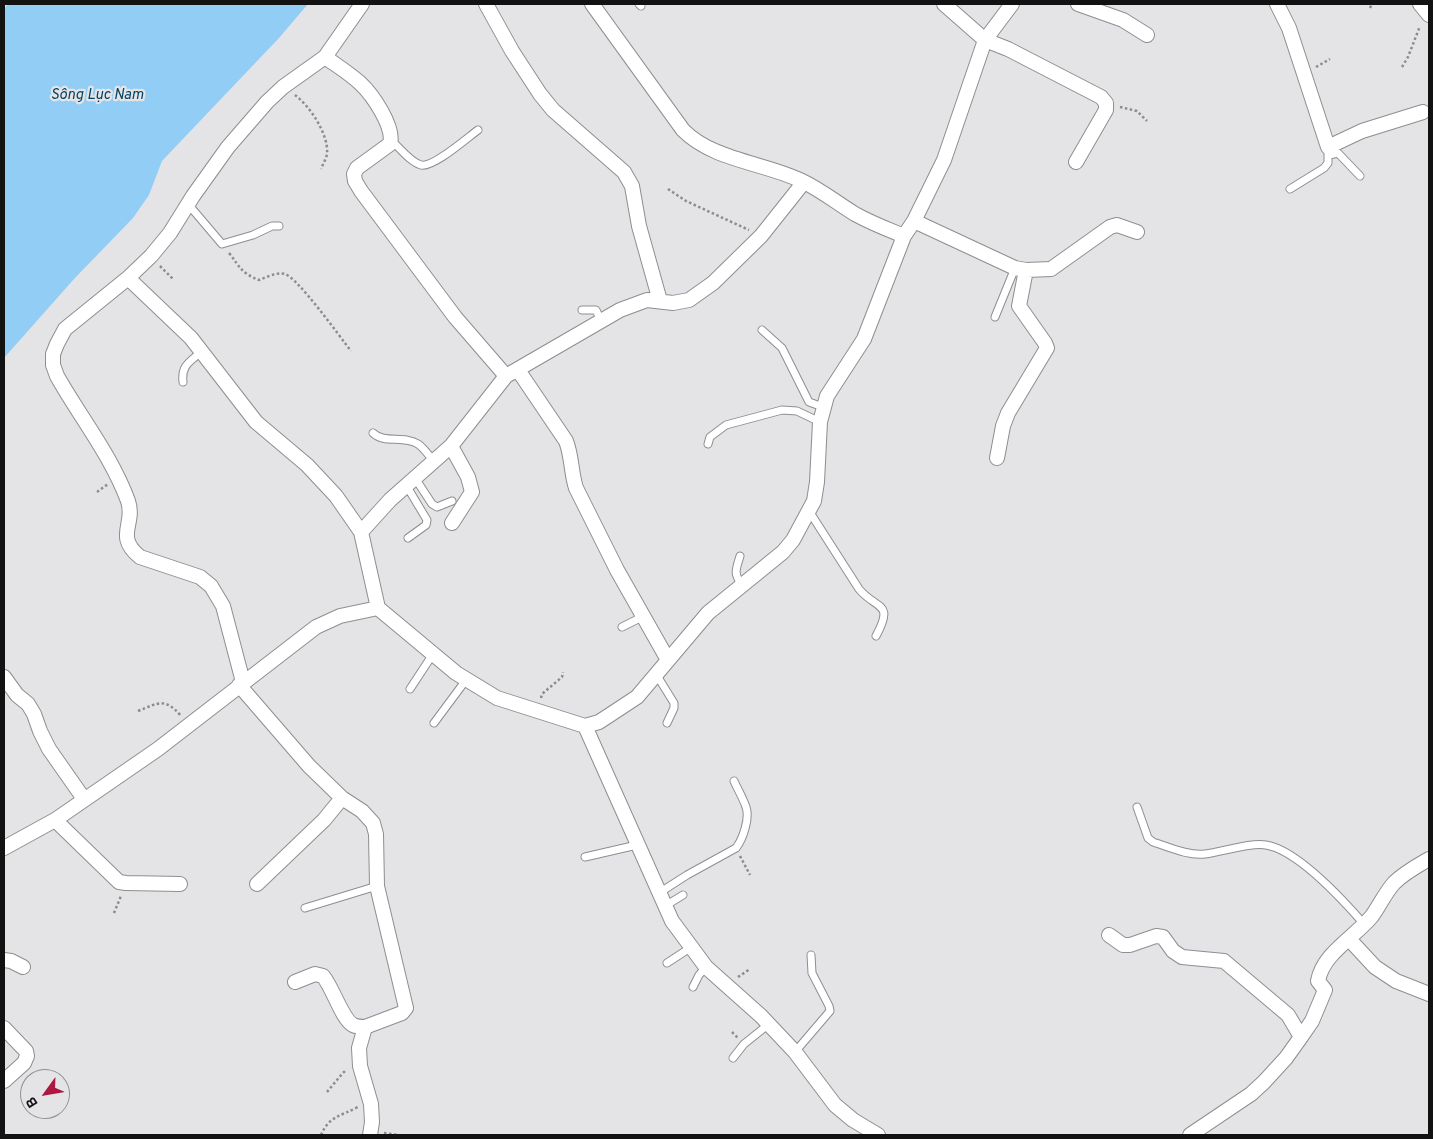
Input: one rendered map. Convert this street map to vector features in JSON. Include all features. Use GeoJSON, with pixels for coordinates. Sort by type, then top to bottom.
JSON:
{"type":"FeatureCollection","features":[{"type":"Feature","properties":{"kind":"street"},"geometry":{"type":"LineString","coordinates":[[296,982],[315,974],[323,976],[348,1021],[355,1027],[365,1027],[402,1013],[406,1008],[377,886],[376,834],[373,823],[362,810],[342,798],[309,766],[241,683],[223,606],[211,586],[200,577],[140,557],[129,544],[126,534],[130,509],[127,499],[108,459],[84,418],[65,391],[53,365],[55,349],[65,329],[128,278],[151,256],[170,233],[228,147],[283,86],[325,57],[362,4]]}},
{"type":"Feature","properties":{"kind":"street"},"geometry":{"type":"LineString","coordinates":[[486,4],[512,51],[540,94],[554,110],[624,172],[632,186],[639,226],[660,301]]}},
{"type":"Feature","properties":{"kind":"street"},"geometry":{"type":"LineString","coordinates":[[592,4],[683,130],[702,146],[740,160],[777,170],[804,182],[856,214],[904,236]]}},
{"type":"Feature","properties":{"kind":"street"},"geometry":{"type":"LineString","coordinates":[[944,4],[985,40],[1008,49],[1101,97],[1106,103],[1106,110],[1076,162]]}},
{"type":"Feature","properties":{"kind":"street"},"geometry":{"type":"LineString","coordinates":[[128,278],[191,338],[256,422],[307,465],[336,496],[361,532],[378,608],[466,680],[497,698],[585,726],[599,722],[637,697],[708,613],[783,552],[793,540],[814,501],[817,482],[820,422],[827,396],[864,339],[904,236],[914,221],[944,160],[985,40],[1012,4]]}},
{"type":"Feature","properties":{"kind":"street"},"geometry":{"type":"LineString","coordinates":[[1078,4],[1123,20],[1147,35]]}},
{"type":"Feature","properties":{"kind":"street"},"geometry":{"type":"LineString","coordinates":[[1281,5],[1328,151],[1362,131],[1423,112]]}},
{"type":"Feature","properties":{"kind":"street"},"geometry":{"type":"LineString","coordinates":[[325,57],[360,83],[375,100],[388,124],[391,139],[386,148],[357,168],[354,174],[355,181],[455,317],[512,373],[566,441],[572,477],[576,488],[617,570],[668,660]]}},
{"type":"Feature","properties":{"kind":"street"},"geometry":{"type":"LineString","coordinates":[[361,532],[381,508],[451,446],[512,373],[620,310],[646,300],[673,303],[689,300],[713,283],[761,236],[804,182]]}},
{"type":"Feature","properties":{"kind":"street"},"geometry":{"type":"LineString","coordinates":[[914,221],[1020,269],[1051,269],[1110,227],[1118,226],[1137,232]]}},
{"type":"Feature","properties":{"kind":"street"},"geometry":{"type":"LineString","coordinates":[[997,458],[1003,426],[1008,413],[1047,348],[1019,306],[1020,269]]}},
{"type":"Feature","properties":{"kind":"street"},"geometry":{"type":"LineString","coordinates":[[451,446],[468,477],[472,492],[452,523]]}},
{"type":"Feature","properties":{"kind":"street"},"geometry":{"type":"LineString","coordinates":[[4,848],[55,820],[158,749],[241,683],[316,627],[340,616],[378,608]]}},
{"type":"Feature","properties":{"kind":"street"},"geometry":{"type":"LineString","coordinates":[[4,677],[17,695],[28,704],[49,749],[84,799]]}},
{"type":"Feature","properties":{"kind":"street"},"geometry":{"type":"LineString","coordinates":[[585,726],[672,921],[690,948],[706,967],[770,1024],[835,1105],[853,1120],[878,1135]]}},
{"type":"Feature","properties":{"kind":"street"},"geometry":{"type":"LineString","coordinates":[[257,884],[324,820],[342,798]]}},
{"type":"Feature","properties":{"kind":"street"},"geometry":{"type":"LineString","coordinates":[[55,820],[86,848],[114,878],[126,883],[180,884]]}},
{"type":"Feature","properties":{"kind":"street"},"geometry":{"type":"LineString","coordinates":[[1190,1135],[1251,1094],[1286,1058],[1312,1021],[1325,990],[1318,981],[1320,973],[1332,954],[1371,916],[1394,883],[1429,859]]}},
{"type":"Feature","properties":{"kind":"street"},"geometry":{"type":"LineString","coordinates":[[1109,935],[1123,945],[1130,945],[1156,936],[1163,937],[1173,951],[1182,957],[1224,961],[1288,1015],[1301,1037]]}},
{"type":"Feature","properties":{"kind":"street"},"geometry":{"type":"LineString","coordinates":[[1349,939],[1375,967],[1396,981],[1429,994]]}},
{"type":"Feature","properties":{"kind":"street"},"geometry":{"type":"LineString","coordinates":[[4,960],[23,967]]}},
{"type":"Feature","properties":{"kind":"street"},"geometry":{"type":"LineString","coordinates":[[365,1027],[360,1048],[360,1066],[371,1104],[372,1122],[370,1135]]}},
{"type":"Feature","properties":{"kind":"street"},"geometry":{"type":"LineString","coordinates":[[4,1028],[26,1051],[27,1056],[24,1063],[4,1081]]}},
{"type":"Feature","properties":{"kind":"lane"},"geometry":{"type":"LineString","coordinates":[[391,139],[411,159],[420,165],[426,166],[478,130]]}},
{"type":"Feature","properties":{"kind":"lane"},"geometry":{"type":"LineString","coordinates":[[1290,189],[1324,168],[1328,163],[1328,151],[1338,153],[1360,176]]}},
{"type":"Feature","properties":{"kind":"lane"},"geometry":{"type":"LineString","coordinates":[[188,204],[222,244],[272,226],[279,226]]}},
{"type":"Feature","properties":{"kind":"lane"},"geometry":{"type":"LineString","coordinates":[[995,317],[1020,269]]}},
{"type":"Feature","properties":{"kind":"lane"},"geometry":{"type":"LineString","coordinates":[[582,310],[596,310],[601,321]]}},
{"type":"Feature","properties":{"kind":"lane"},"geometry":{"type":"LineString","coordinates":[[762,330],[782,348],[809,402],[823,407]]}},
{"type":"Feature","properties":{"kind":"lane"},"geometry":{"type":"LineString","coordinates":[[183,382],[182,372],[185,366],[202,351]]}},
{"type":"Feature","properties":{"kind":"lane"},"geometry":{"type":"LineString","coordinates":[[708,444],[710,437],[726,425],[782,410],[797,411],[820,422]]}},
{"type":"Feature","properties":{"kind":"lane"},"geometry":{"type":"LineString","coordinates":[[373,433],[377,437],[410,440],[419,444],[434,461]]}},
{"type":"Feature","properties":{"kind":"lane"},"geometry":{"type":"LineString","coordinates":[[411,481],[437,507],[452,501]]}},
{"type":"Feature","properties":{"kind":"lane"},"geometry":{"type":"LineString","coordinates":[[408,538],[426,525],[427,520],[411,481]]}},
{"type":"Feature","properties":{"kind":"lane"},"geometry":{"type":"LineString","coordinates":[[808,511],[859,589],[882,609],[884,620],[876,636]]}},
{"type":"Feature","properties":{"kind":"lane"},"geometry":{"type":"LineString","coordinates":[[740,556],[736,577],[742,585]]}},
{"type":"Feature","properties":{"kind":"lane"},"geometry":{"type":"LineString","coordinates":[[622,627],[644,616]]}},
{"type":"Feature","properties":{"kind":"lane"},"geometry":{"type":"LineString","coordinates":[[410,689],[433,654]]}},
{"type":"Feature","properties":{"kind":"lane"},"geometry":{"type":"LineString","coordinates":[[656,674],[674,703],[674,708],[667,723]]}},
{"type":"Feature","properties":{"kind":"lane"},"geometry":{"type":"LineString","coordinates":[[434,724],[466,680]]}},
{"type":"Feature","properties":{"kind":"lane"},"geometry":{"type":"LineString","coordinates":[[662,899],[687,875],[736,848],[740,842],[745,832],[747,808],[734,782]]}},
{"type":"Feature","properties":{"kind":"lane"},"geometry":{"type":"LineString","coordinates":[[1137,807],[1148,838],[1153,842],[1172,848],[1204,854],[1264,844],[1279,849],[1320,879],[1347,904],[1364,924]]}},
{"type":"Feature","properties":{"kind":"lane"},"geometry":{"type":"LineString","coordinates":[[585,857],[637,845]]}},
{"type":"Feature","properties":{"kind":"lane"},"geometry":{"type":"LineString","coordinates":[[305,908],[377,886]]}},
{"type":"Feature","properties":{"kind":"lane"},"geometry":{"type":"LineString","coordinates":[[662,899],[683,895]]}},
{"type":"Feature","properties":{"kind":"lane"},"geometry":{"type":"LineString","coordinates":[[667,963],[690,948]]}},
{"type":"Feature","properties":{"kind":"lane"},"geometry":{"type":"LineString","coordinates":[[794,1052],[830,1010],[812,973],[811,955]]}},
{"type":"Feature","properties":{"kind":"lane"},"geometry":{"type":"LineString","coordinates":[[693,987],[699,975],[706,967]]}},
{"type":"Feature","properties":{"kind":"lane"},"geometry":{"type":"LineString","coordinates":[[733,1058],[744,1044],[770,1024]]}},
{"type":"Feature","properties":{"kind":"path"},"geometry":{"type":"LineString","coordinates":[[1370,8],[1372,4]]}},
{"type":"Feature","properties":{"kind":"path"},"geometry":{"type":"LineString","coordinates":[[1402,67],[1425,10]]}},
{"type":"Feature","properties":{"kind":"path"},"geometry":{"type":"LineString","coordinates":[[283,86],[301,99],[322,128],[327,148],[326,156],[320,169]]}},
{"type":"Feature","properties":{"kind":"path"},"geometry":{"type":"LineString","coordinates":[[1106,110],[1116,107],[1127,108],[1137,111],[1147,121]]}},
{"type":"Feature","properties":{"kind":"path"},"geometry":{"type":"LineString","coordinates":[[668,190],[686,201],[761,236]]}},
{"type":"Feature","properties":{"kind":"path"},"geometry":{"type":"LineString","coordinates":[[222,244],[244,273],[252,277],[259,280],[276,274],[284,274],[291,277],[351,351]]}},
{"type":"Feature","properties":{"kind":"path"},"geometry":{"type":"LineString","coordinates":[[151,256],[174,280]]}},
{"type":"Feature","properties":{"kind":"path"},"geometry":{"type":"LineString","coordinates":[[540,712],[542,694],[562,677],[563,672]]}},
{"type":"Feature","properties":{"kind":"path"},"geometry":{"type":"LineString","coordinates":[[138,711],[158,703],[167,703],[189,724]]}},
{"type":"Feature","properties":{"kind":"path"},"geometry":{"type":"LineString","coordinates":[[736,848],[750,875]]}},
{"type":"Feature","properties":{"kind":"path"},"geometry":{"type":"LineString","coordinates":[[114,913],[126,883]]}},
{"type":"Feature","properties":{"kind":"path"},"geometry":{"type":"LineString","coordinates":[[327,1092],[342,1074],[360,1066]]}},
{"type":"Feature","properties":{"kind":"path"},"geometry":{"type":"LineString","coordinates":[[321,1135],[329,1121],[361,1106],[371,1104]]}},
{"type":"Feature","properties":{"kind":"water","name":"Sông Lục Nam"},"geometry":{"type":"Polygon","coordinates":[[[8,4],[308,4],[279,38],[162,161],[149,195],[133,218],[74,279],[4,358],[4,9],[8,4]]]}}]}
